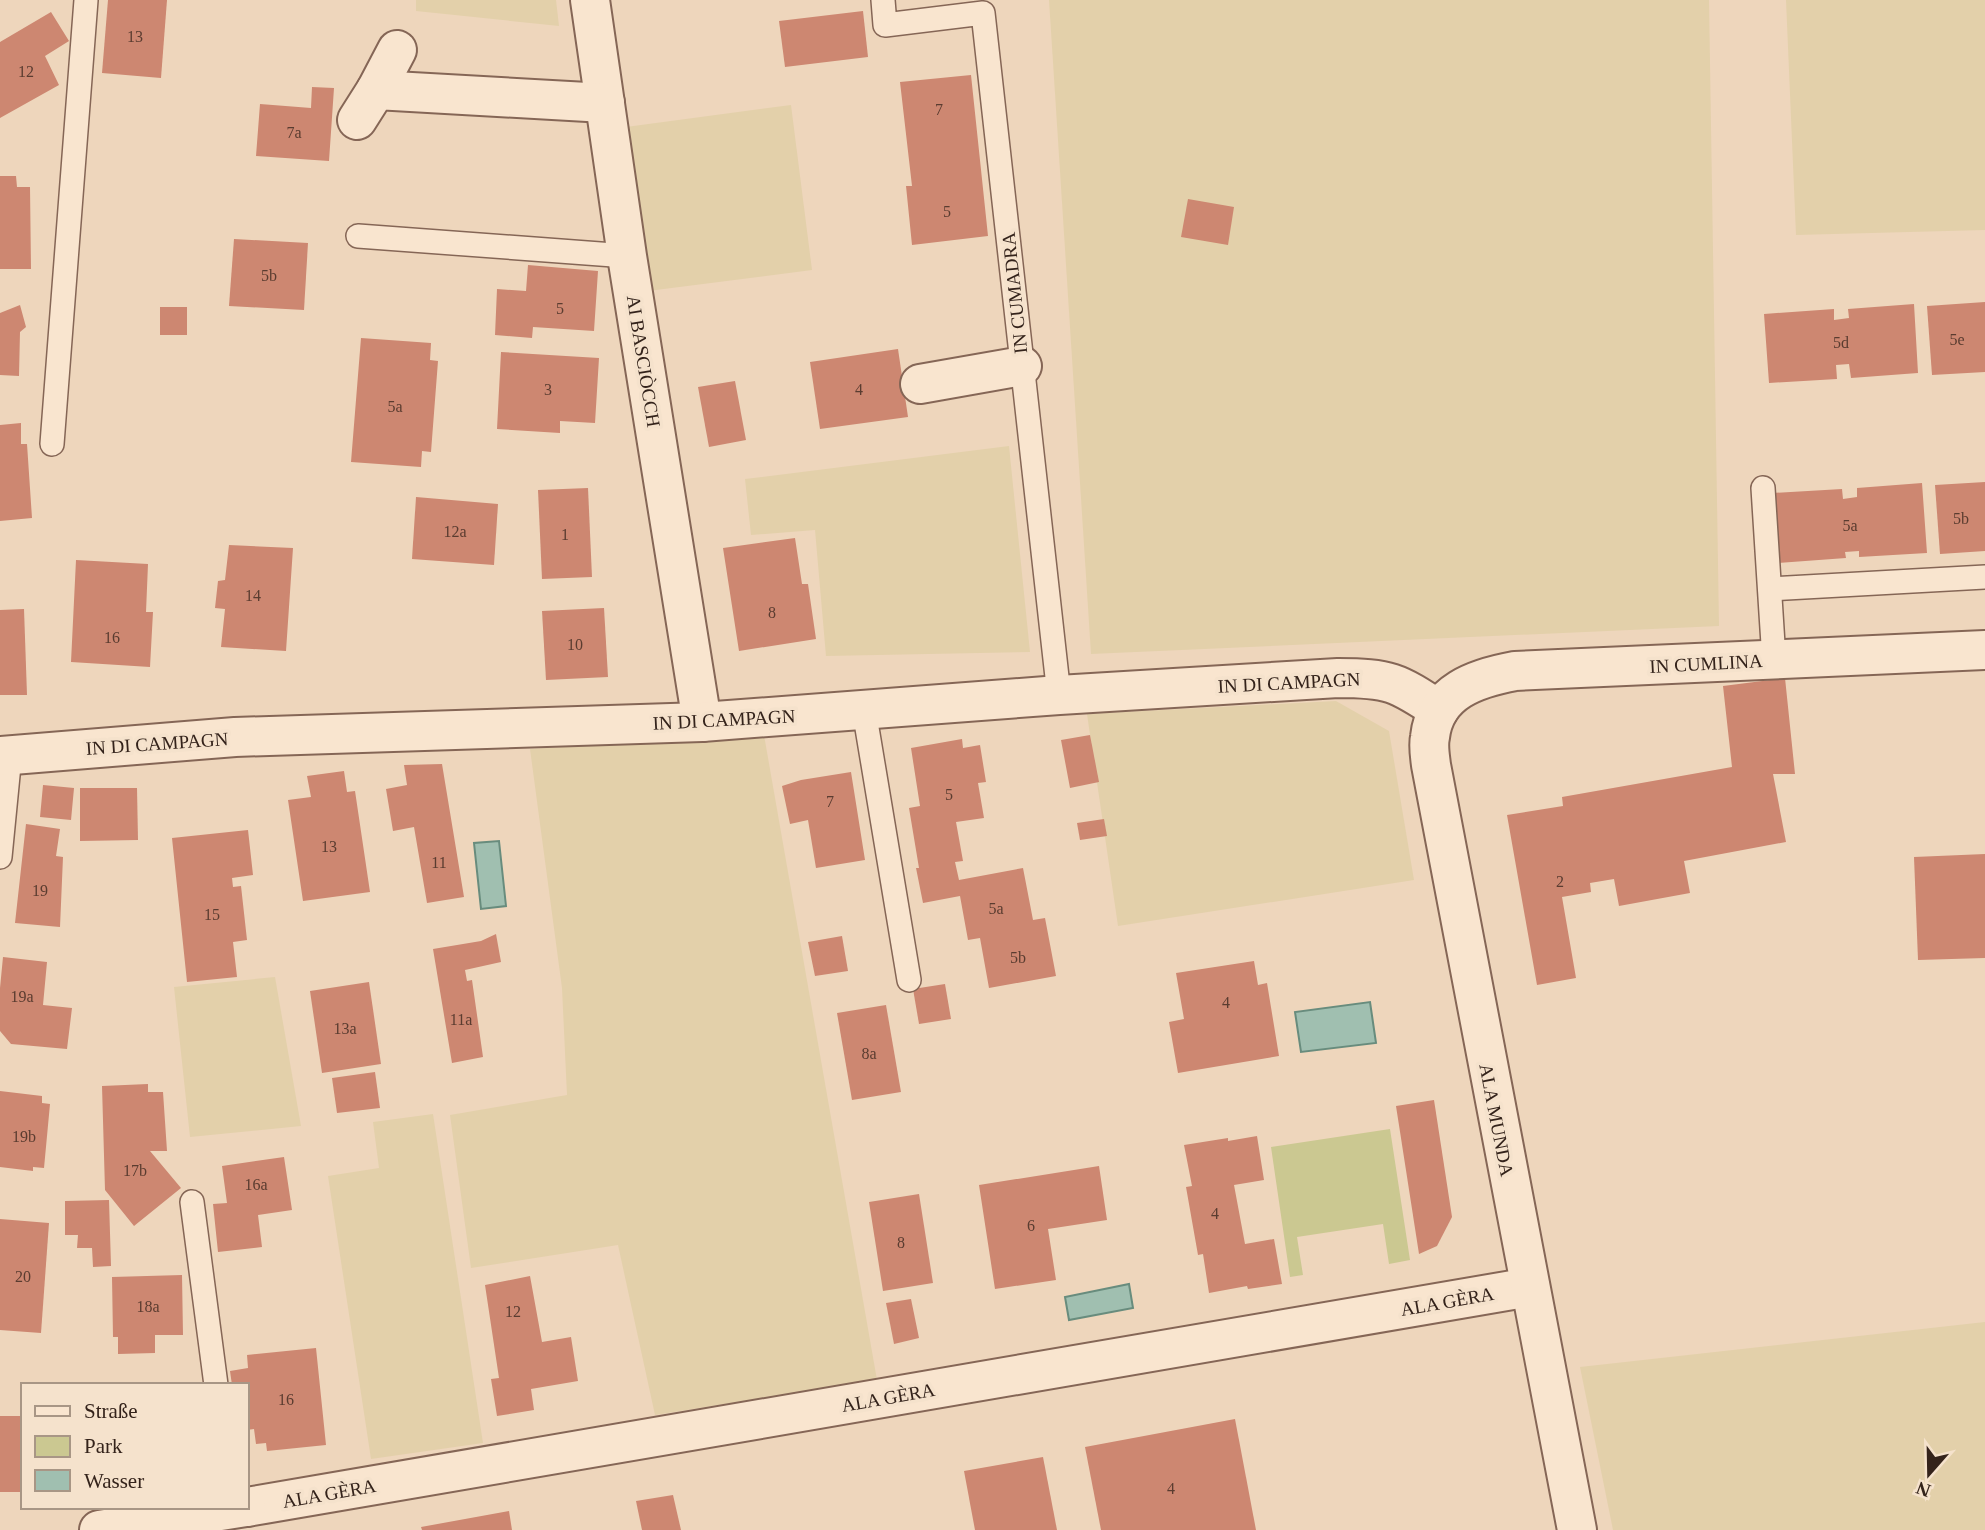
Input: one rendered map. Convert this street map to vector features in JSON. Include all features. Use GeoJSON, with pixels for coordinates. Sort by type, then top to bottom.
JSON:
{"type":"FeatureCollection","features":[{"type":"Feature","properties":{"kind":"street","name":"AI BASCIÒCCH"},"geometry":{"type":"LineString","coordinates":[[590,0],[627,256],[702,722]]}},
{"type":"Feature","properties":{"kind":"street"},"geometry":{"type":"LineString","coordinates":[[397,50],[366,105],[605,103]]}},
{"type":"Feature","properties":{"kind":"street"},"geometry":{"type":"LineString","coordinates":[[920,384],[1022,366]]}},
{"type":"Feature","properties":{"kind":"street","name":"IN CUMLINA"},"geometry":{"type":"LineString","coordinates":[[1439,710],[1454,692],[1470,683],[1516,671],[1985,650]]}},
{"type":"Feature","properties":{"kind":"street","name":"IN DI CAMPAGN"},"geometry":{"type":"LineString","coordinates":[[5,755],[235,737],[702,722],[1059,695],[1338,678],[1374,678],[1405,687],[1439,710]]}},
{"type":"Feature","properties":{"kind":"street","name":"ALA MUNDA"},"geometry":{"type":"LineString","coordinates":[[1439,710],[1429,738],[1431,765],[1577,1530]]}},
{"type":"Feature","properties":{"kind":"street","name":"ALA GÈRA"},"geometry":{"type":"LineString","coordinates":[[248,1506],[1530,1287]]}},
{"type":"Feature","properties":{"kind":"street","name":"ALA GÈRA"},"geometry":{"type":"LineString","coordinates":[[99,1530],[177,1525],[235,1509]]}},
{"type":"Feature","properties":{"kind":"lane"},"geometry":{"type":"LineString","coordinates":[[52,444],[86,0]]}},
{"type":"Feature","properties":{"kind":"lane","name":"IN CUMADRA"},"geometry":{"type":"LineString","coordinates":[[883,0],[885,25],[982,13],[1059,695]]}},
{"type":"Feature","properties":{"kind":"lane"},"geometry":{"type":"LineString","coordinates":[[358,236],[627,256]]}},
{"type":"Feature","properties":{"kind":"lane"},"geometry":{"type":"LineString","coordinates":[[1763,488],[1774,660]]}},
{"type":"Feature","properties":{"kind":"lane"},"geometry":{"type":"LineString","coordinates":[[1770,589],[1985,577]]}},
{"type":"Feature","properties":{"kind":"lane"},"geometry":{"type":"LineString","coordinates":[[864,710],[909,979]]}},
{"type":"Feature","properties":{"kind":"lane"},"geometry":{"type":"LineString","coordinates":[[0,858],[5,755]]}},
{"type":"Feature","properties":{"kind":"lane"},"geometry":{"type":"LineString","coordinates":[[192,1202],[216,1383]]}},
{"type":"Feature","properties":{"kind":"shaded area"},"geometry":{"type":"Polygon","coordinates":[[[416,0],[556,0],[559,26],[416,11],[416,0]]]}},
{"type":"Feature","properties":{"kind":"shaded area"},"geometry":{"type":"Polygon","coordinates":[[[1049,0],[1709,0],[1719,626],[1091,654],[1049,0]]]}},
{"type":"Feature","properties":{"kind":"shaded area"},"geometry":{"type":"Polygon","coordinates":[[[1786,0],[1985,0],[1985,230],[1796,235],[1786,0]]]}},
{"type":"Feature","properties":{"kind":"shaded area"},"geometry":{"type":"Polygon","coordinates":[[[791,105],[812,270],[648,291],[626,127],[791,105]]]}},
{"type":"Feature","properties":{"kind":"shaded area"},"geometry":{"type":"Polygon","coordinates":[[[1009,446],[1030,652],[826,656],[815,530],[751,535],[745,479],[1009,446]]]}},
{"type":"Feature","properties":{"kind":"shaded area"},"geometry":{"type":"Polygon","coordinates":[[[1336,701],[1389,731],[1414,880],[1118,926],[1087,714],[1336,701]]]}},
{"type":"Feature","properties":{"kind":"shaded area"},"geometry":{"type":"Polygon","coordinates":[[[764,735],[877,1380],[655,1415],[618,1245],[471,1268],[450,1115],[567,1095],[562,988],[530,749],[764,735]]]}},
{"type":"Feature","properties":{"kind":"shaded area"},"geometry":{"type":"Polygon","coordinates":[[[275,977],[301,1126],[190,1137],[174,987],[275,977]]]}},
{"type":"Feature","properties":{"kind":"shaded area"},"geometry":{"type":"Polygon","coordinates":[[[433,1114],[483,1443],[371,1459],[328,1176],[379,1168],[373,1122],[433,1114]]]}},
{"type":"Feature","properties":{"kind":"shaded area"},"geometry":{"type":"Polygon","coordinates":[[[1985,1322],[1985,1530],[1613,1530],[1580,1367],[1985,1322]]]}},
{"type":"Feature","properties":{"kind":"green space"},"geometry":{"type":"Polygon","coordinates":[[[1390,1129],[1410,1260],[1389,1264],[1383,1224],[1297,1237],[1303,1275],[1290,1277],[1271,1147],[1390,1129]]]}},
{"type":"Feature","properties":{"kind":"water"},"geometry":{"type":"Polygon","coordinates":[[[499,841],[506,906],[481,909],[474,843],[499,841]]]}},
{"type":"Feature","properties":{"kind":"water"},"geometry":{"type":"Polygon","coordinates":[[[1370,1002],[1376,1043],[1301,1052],[1295,1012],[1370,1002]]]}},
{"type":"Feature","properties":{"kind":"water"},"geometry":{"type":"Polygon","coordinates":[[[1129,1284],[1133,1308],[1069,1320],[1065,1297],[1129,1284]]]}},
{"type":"Feature","properties":{"kind":"building"},"geometry":{"type":"Polygon","coordinates":[[[108,0],[167,0],[161,78],[102,73],[108,0]]]}},
{"type":"Feature","properties":{"kind":"building"},"geometry":{"type":"Polygon","coordinates":[[[863,11],[868,57],[785,67],[779,21],[863,11]]]}},
{"type":"Feature","properties":{"kind":"building"},"geometry":{"type":"Polygon","coordinates":[[[51,12],[69,41],[45,56],[59,85],[0,118],[0,42],[51,12]]]}},
{"type":"Feature","properties":{"kind":"building"},"geometry":{"type":"Polygon","coordinates":[[[971,75],[988,236],[912,245],[906,186],[912,186],[900,82],[971,75]]]}},
{"type":"Feature","properties":{"kind":"building"},"geometry":{"type":"Polygon","coordinates":[[[312,87],[334,88],[329,161],[256,156],[260,104],[311,108],[312,87]]]}},
{"type":"Feature","properties":{"kind":"building"},"geometry":{"type":"Polygon","coordinates":[[[0,176],[16,176],[17,187],[30,187],[31,269],[0,269],[0,176]]]}},
{"type":"Feature","properties":{"kind":"building"},"geometry":{"type":"Polygon","coordinates":[[[1188,199],[1234,207],[1228,245],[1181,237],[1188,199]]]}},
{"type":"Feature","properties":{"kind":"building"},"geometry":{"type":"Polygon","coordinates":[[[234,239],[308,243],[304,310],[229,306],[234,239]]]}},
{"type":"Feature","properties":{"kind":"building"},"geometry":{"type":"Polygon","coordinates":[[[528,265],[598,271],[594,331],[533,327],[532,338],[495,335],[497,289],[526,291],[528,265]]]}},
{"type":"Feature","properties":{"kind":"building"},"geometry":{"type":"Polygon","coordinates":[[[1985,302],[1985,372],[1932,375],[1927,306],[1985,302]]]}},
{"type":"Feature","properties":{"kind":"building"},"geometry":{"type":"Polygon","coordinates":[[[1914,304],[1918,373],[1851,378],[1849,364],[1836,365],[1837,379],[1769,383],[1764,314],[1834,309],[1834,320],[1849,318],[1848,309],[1914,304]]]}},
{"type":"Feature","properties":{"kind":"building"},"geometry":{"type":"Polygon","coordinates":[[[20,305],[26,327],[20,332],[19,376],[0,375],[0,313],[20,305]]]}},
{"type":"Feature","properties":{"kind":"building"},"geometry":{"type":"Polygon","coordinates":[[[160,307],[187,307],[187,335],[160,335],[160,307]]]}},
{"type":"Feature","properties":{"kind":"building"},"geometry":{"type":"Polygon","coordinates":[[[361,338],[431,343],[430,360],[438,361],[431,452],[422,451],[421,467],[351,462],[361,338]]]}},
{"type":"Feature","properties":{"kind":"building"},"geometry":{"type":"Polygon","coordinates":[[[898,349],[908,417],[820,429],[810,362],[898,349]]]}},
{"type":"Feature","properties":{"kind":"building"},"geometry":{"type":"Polygon","coordinates":[[[501,352],[599,358],[595,423],[560,421],[560,433],[497,429],[501,352]]]}},
{"type":"Feature","properties":{"kind":"building"},"geometry":{"type":"Polygon","coordinates":[[[735,381],[746,440],[709,447],[698,387],[735,381]]]}},
{"type":"Feature","properties":{"kind":"building"},"geometry":{"type":"Polygon","coordinates":[[[21,423],[21,444],[27,444],[32,518],[0,521],[0,425],[21,423]]]}},
{"type":"Feature","properties":{"kind":"building"},"geometry":{"type":"Polygon","coordinates":[[[1985,482],[1985,551],[1940,554],[1935,485],[1985,482]]]}},
{"type":"Feature","properties":{"kind":"building"},"geometry":{"type":"Polygon","coordinates":[[[1922,483],[1927,553],[1859,557],[1859,551],[1845,552],[1846,558],[1777,563],[1772,493],[1842,489],[1843,499],[1857,497],[1857,488],[1922,483]]]}},
{"type":"Feature","properties":{"kind":"building"},"geometry":{"type":"Polygon","coordinates":[[[588,488],[592,577],[542,579],[538,490],[588,488]]]}},
{"type":"Feature","properties":{"kind":"building"},"geometry":{"type":"Polygon","coordinates":[[[416,497],[498,504],[494,565],[412,559],[416,497]]]}},
{"type":"Feature","properties":{"kind":"building"},"geometry":{"type":"Polygon","coordinates":[[[795,538],[802,584],[808,584],[816,639],[739,651],[723,548],[795,538]]]}},
{"type":"Feature","properties":{"kind":"building"},"geometry":{"type":"Polygon","coordinates":[[[229,545],[293,548],[286,651],[221,647],[225,609],[215,608],[218,581],[225,580],[229,545]]]}},
{"type":"Feature","properties":{"kind":"building"},"geometry":{"type":"Polygon","coordinates":[[[76,560],[148,564],[146,612],[153,612],[150,667],[71,662],[76,560]]]}},
{"type":"Feature","properties":{"kind":"building"},"geometry":{"type":"Polygon","coordinates":[[[604,608],[608,677],[546,680],[542,611],[604,608]]]}},
{"type":"Feature","properties":{"kind":"building"},"geometry":{"type":"Polygon","coordinates":[[[24,609],[27,695],[0,695],[0,610],[24,609]]]}},
{"type":"Feature","properties":{"kind":"building"},"geometry":{"type":"Polygon","coordinates":[[[1785,678],[1795,774],[1773,774],[1786,842],[1684,861],[1690,893],[1619,906],[1614,879],[1590,883],[1591,892],[1562,897],[1576,978],[1537,985],[1507,815],[1563,806],[1562,797],[1732,767],[1723,686],[1785,678]]]}},
{"type":"Feature","properties":{"kind":"building"},"geometry":{"type":"Polygon","coordinates":[[[1090,735],[1099,782],[1070,788],[1061,740],[1090,735]]]}},
{"type":"Feature","properties":{"kind":"building"},"geometry":{"type":"Polygon","coordinates":[[[962,739],[963,748],[980,745],[986,782],[978,783],[984,818],[956,822],[963,861],[955,862],[959,880],[1023,868],[1033,920],[1045,918],[1056,976],[989,988],[980,938],[968,940],[960,896],[923,903],[909,808],[920,806],[911,748],[962,739]]]}},
{"type":"Feature","properties":{"kind":"building"},"geometry":{"type":"Polygon","coordinates":[[[442,764],[464,897],[427,903],[414,827],[393,831],[386,789],[407,785],[404,765],[442,764]]]}},
{"type":"Feature","properties":{"kind":"building"},"geometry":{"type":"Polygon","coordinates":[[[344,771],[347,792],[355,791],[370,892],[303,901],[288,800],[311,797],[307,776],[344,771]]]}},
{"type":"Feature","properties":{"kind":"building"},"geometry":{"type":"Polygon","coordinates":[[[851,772],[865,860],[816,868],[808,820],[790,824],[782,786],[801,780],[851,772]]]}},
{"type":"Feature","properties":{"kind":"building"},"geometry":{"type":"Polygon","coordinates":[[[43,785],[74,788],[71,820],[40,817],[43,785]]]}},
{"type":"Feature","properties":{"kind":"building"},"geometry":{"type":"Polygon","coordinates":[[[80,788],[137,788],[138,840],[80,841],[80,788]]]}},
{"type":"Feature","properties":{"kind":"building"},"geometry":{"type":"Polygon","coordinates":[[[1104,819],[1107,836],[1080,840],[1077,823],[1104,819]]]}},
{"type":"Feature","properties":{"kind":"building"},"geometry":{"type":"Polygon","coordinates":[[[26,824],[60,829],[56,856],[63,857],[60,927],[15,923],[26,824]]]}},
{"type":"Feature","properties":{"kind":"building"},"geometry":{"type":"Polygon","coordinates":[[[248,830],[253,875],[232,878],[233,887],[241,886],[247,940],[233,942],[237,977],[187,982],[172,838],[248,830]]]}},
{"type":"Feature","properties":{"kind":"building"},"geometry":{"type":"Polygon","coordinates":[[[1985,854],[1985,958],[1918,960],[1914,857],[1985,854]]]}},
{"type":"Feature","properties":{"kind":"building"},"geometry":{"type":"Polygon","coordinates":[[[496,934],[501,962],[465,970],[467,981],[472,980],[483,1057],[452,1063],[433,949],[481,941],[496,934]]]}},
{"type":"Feature","properties":{"kind":"building"},"geometry":{"type":"Polygon","coordinates":[[[842,936],[848,971],[815,976],[808,942],[842,936]]]}},
{"type":"Feature","properties":{"kind":"building"},"geometry":{"type":"Polygon","coordinates":[[[3,957],[47,962],[43,1005],[72,1008],[67,1049],[11,1044],[0,1031],[3,957]]]}},
{"type":"Feature","properties":{"kind":"building"},"geometry":{"type":"Polygon","coordinates":[[[1254,961],[1258,985],[1267,983],[1279,1056],[1178,1073],[1169,1022],[1184,1019],[1176,973],[1254,961]]]}},
{"type":"Feature","properties":{"kind":"building"},"geometry":{"type":"Polygon","coordinates":[[[369,982],[381,1064],[322,1073],[310,991],[369,982]]]}},
{"type":"Feature","properties":{"kind":"building"},"geometry":{"type":"Polygon","coordinates":[[[945,984],[951,1019],[919,1024],[913,989],[945,984]]]}},
{"type":"Feature","properties":{"kind":"building"},"geometry":{"type":"Polygon","coordinates":[[[886,1005],[901,1092],[852,1100],[837,1013],[886,1005]]]}},
{"type":"Feature","properties":{"kind":"building"},"geometry":{"type":"Polygon","coordinates":[[[375,1072],[380,1108],[337,1113],[332,1078],[375,1072]]]}},
{"type":"Feature","properties":{"kind":"building"},"geometry":{"type":"Polygon","coordinates":[[[148,1084],[148,1092],[163,1092],[167,1151],[150,1151],[181,1188],[134,1226],[105,1190],[102,1086],[148,1084]]]}},
{"type":"Feature","properties":{"kind":"building"},"geometry":{"type":"Polygon","coordinates":[[[0,1091],[42,1096],[42,1103],[50,1104],[44,1168],[33,1167],[33,1171],[0,1167],[0,1091]]]}},
{"type":"Feature","properties":{"kind":"building"},"geometry":{"type":"Polygon","coordinates":[[[1434,1100],[1452,1217],[1437,1246],[1419,1254],[1396,1106],[1434,1100]]]}},
{"type":"Feature","properties":{"kind":"building"},"geometry":{"type":"Polygon","coordinates":[[[1257,1136],[1264,1180],[1234,1185],[1245,1244],[1274,1239],[1282,1284],[1248,1289],[1247,1286],[1209,1293],[1203,1254],[1198,1255],[1186,1187],[1192,1186],[1184,1145],[1257,1136]]]}},
{"type":"Feature","properties":{"kind":"building"},"geometry":{"type":"Polygon","coordinates":[[[284,1157],[292,1210],[258,1215],[262,1247],[218,1252],[213,1204],[227,1203],[222,1166],[284,1157]]]}},
{"type":"Feature","properties":{"kind":"building"},"geometry":{"type":"Polygon","coordinates":[[[1099,1166],[1107,1220],[1048,1229],[1056,1280],[995,1289],[979,1185],[1099,1166]]]}},
{"type":"Feature","properties":{"kind":"building"},"geometry":{"type":"Polygon","coordinates":[[[919,1194],[933,1283],[883,1291],[869,1202],[919,1194]]]}},
{"type":"Feature","properties":{"kind":"building"},"geometry":{"type":"Polygon","coordinates":[[[109,1200],[111,1266],[93,1267],[92,1248],[77,1248],[78,1235],[65,1235],[65,1201],[109,1200]]]}},
{"type":"Feature","properties":{"kind":"building"},"geometry":{"type":"Polygon","coordinates":[[[0,1219],[49,1223],[41,1333],[0,1330],[0,1219]]]}},
{"type":"Feature","properties":{"kind":"building"},"geometry":{"type":"Polygon","coordinates":[[[182,1275],[183,1335],[155,1335],[155,1353],[118,1354],[118,1337],[113,1337],[112,1277],[182,1275]]]}},
{"type":"Feature","properties":{"kind":"building"},"geometry":{"type":"Polygon","coordinates":[[[530,1276],[542,1342],[571,1337],[578,1381],[531,1389],[534,1410],[497,1416],[491,1379],[499,1378],[485,1285],[530,1276]]]}},
{"type":"Feature","properties":{"kind":"building"},"geometry":{"type":"Polygon","coordinates":[[[911,1299],[919,1338],[894,1344],[886,1303],[911,1299]]]}},
{"type":"Feature","properties":{"kind":"building"},"geometry":{"type":"Polygon","coordinates":[[[316,1348],[326,1445],[267,1451],[266,1443],[256,1444],[254,1429],[248,1430],[248,1383],[232,1383],[230,1371],[248,1368],[247,1355],[316,1348]]]}},
{"type":"Feature","properties":{"kind":"building"},"geometry":{"type":"Polygon","coordinates":[[[0,1416],[21,1416],[21,1492],[0,1492],[0,1416]]]}},
{"type":"Feature","properties":{"kind":"building"},"geometry":{"type":"Polygon","coordinates":[[[1235,1419],[1256,1530],[1101,1530],[1085,1447],[1235,1419]]]}},
{"type":"Feature","properties":{"kind":"building"},"geometry":{"type":"Polygon","coordinates":[[[1043,1457],[1057,1530],[975,1530],[964,1471],[1043,1457]]]}},
{"type":"Feature","properties":{"kind":"building"},"geometry":{"type":"Polygon","coordinates":[[[673,1495],[681,1530],[642,1530],[636,1501],[673,1495]]]}},
{"type":"Feature","properties":{"kind":"building"},"geometry":{"type":"Polygon","coordinates":[[[509,1511],[512,1530],[422,1530],[421,1527],[509,1511]]]}}]}
